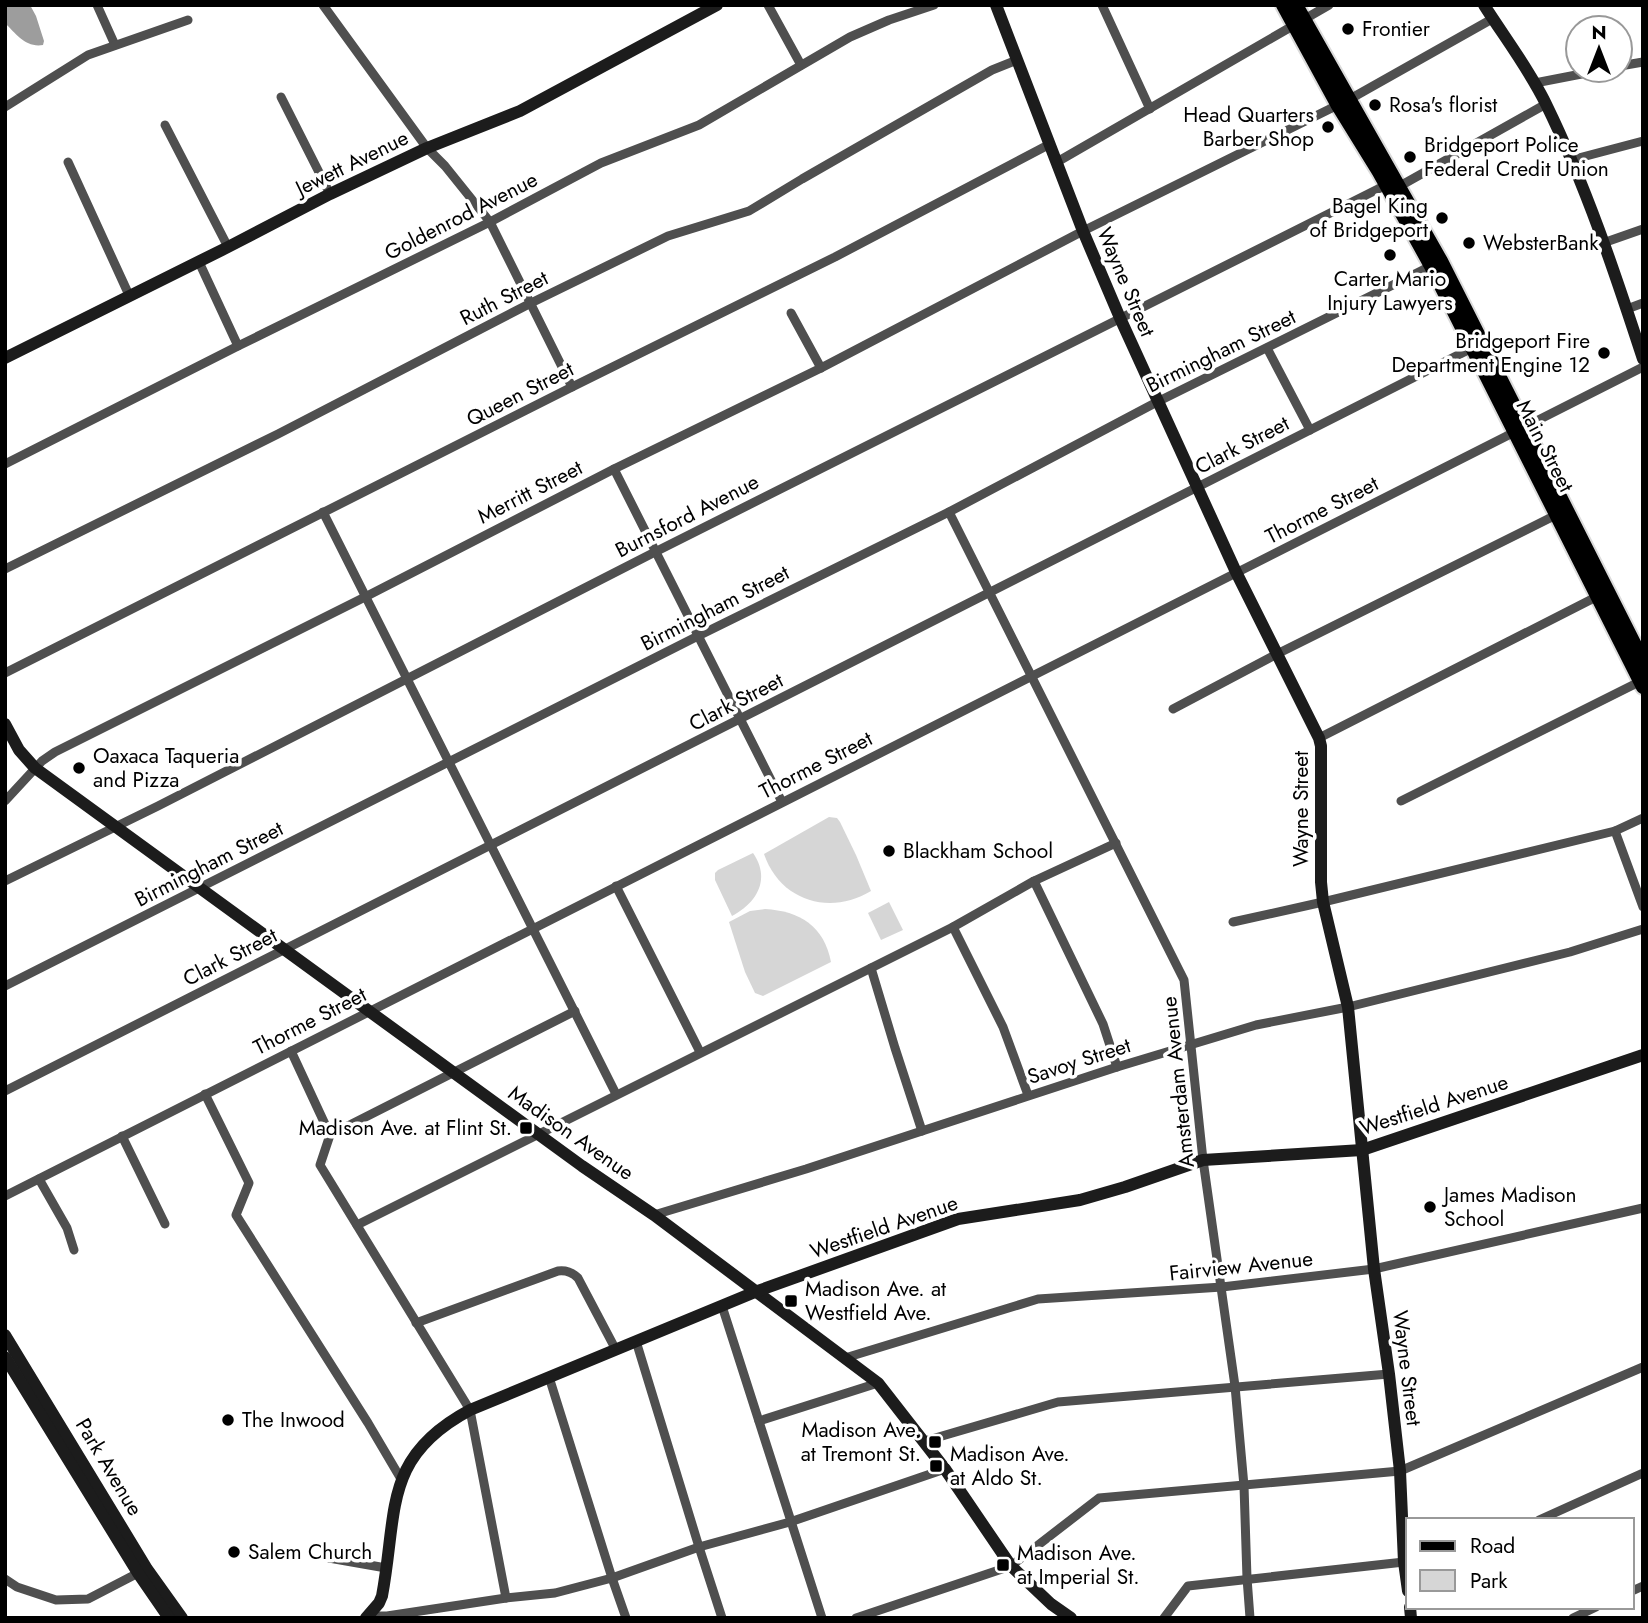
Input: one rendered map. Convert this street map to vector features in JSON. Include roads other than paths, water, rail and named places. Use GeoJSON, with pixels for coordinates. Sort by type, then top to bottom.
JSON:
{"type":"FeatureCollection","features":[{"type":"Feature","properties":{"kind":"main road","name":"Main Street"},"geometry":{"type":"LineString","coordinates":[[1283,5],[1299,23],[1436,263],[1603,594],[1642,682]]}},
{"type":"Feature","properties":{"kind":"main road","name":"Main Street"},"geometry":{"type":"LineString","coordinates":[[1296,5],[1299,23]]}},
{"type":"Feature","properties":{"kind":"main road","name":"Main Street"},"geometry":{"type":"LineString","coordinates":[[1603,594],[1643,661]]}},
{"type":"Feature","properties":{"kind":"street"},"geometry":{"type":"LineString","coordinates":[[97,5],[115,45]]}},
{"type":"Feature","properties":{"kind":"street"},"geometry":{"type":"LineString","coordinates":[[323,5],[427,148],[490,222],[572,387]]}},
{"type":"Feature","properties":{"kind":"street","name":"Jewett Avenue"},"geometry":{"type":"LineString","coordinates":[[5,358],[330,194],[427,148],[520,111],[717,5]]}},
{"type":"Feature","properties":{"kind":"street"},"geometry":{"type":"LineString","coordinates":[[768,5],[801,65]]}},
{"type":"Feature","properties":{"kind":"street","name":"Goldenrod Avenue"},"geometry":{"type":"LineString","coordinates":[[5,464],[490,222],[601,163],[699,125],[850,37],[934,5]]}},
{"type":"Feature","properties":{"kind":"street","name":"Wayne Street"},"geometry":{"type":"LineString","coordinates":[[996,5],[1083,231],[1157,402],[1236,572],[1319,738],[1322,754],[1323,902],[1348,1007],[1374,1269],[1400,1471],[1406,1572]]}},
{"type":"Feature","properties":{"kind":"street"},"geometry":{"type":"LineString","coordinates":[[1102,5],[1150,109]]}},
{"type":"Feature","properties":{"kind":"street"},"geometry":{"type":"LineString","coordinates":[[1057,162],[1329,5]]}},
{"type":"Feature","properties":{"kind":"street"},"geometry":{"type":"LineString","coordinates":[[1484,5],[1546,104],[1603,243],[1643,359]]}},
{"type":"Feature","properties":{"kind":"street","name":"Merritt Street"},"geometry":{"type":"LineString","coordinates":[[5,801],[42,761],[55,752],[614,469],[821,368],[1083,231],[1344,102],[1492,19]]}},
{"type":"Feature","properties":{"kind":"street"},"geometry":{"type":"LineString","coordinates":[[5,107],[88,55],[188,20]]}},
{"type":"Feature","properties":{"kind":"street","name":"Ruth Street"},"geometry":{"type":"LineString","coordinates":[[5,569],[668,236],[749,211],[992,70],[1017,61]]}},
{"type":"Feature","properties":{"kind":"street"},"geometry":{"type":"LineString","coordinates":[[1535,83],[1564,77]]}},
{"type":"Feature","properties":{"kind":"street"},"geometry":{"type":"LineString","coordinates":[[281,97],[330,194]]}},
{"type":"Feature","properties":{"kind":"street","name":"Burnsford Avenue"},"geometry":{"type":"LineString","coordinates":[[5,881],[1120,318],[1393,186],[1546,104]]}},
{"type":"Feature","properties":{"kind":"street"},"geometry":{"type":"LineString","coordinates":[[166,125],[228,247]]}},
{"type":"Feature","properties":{"kind":"street"},"geometry":{"type":"LineString","coordinates":[[1571,160],[1643,141]]}},
{"type":"Feature","properties":{"kind":"street","name":"Queen Street"},"geometry":{"type":"LineString","coordinates":[[5,673],[835,257],[1050,144]]}},
{"type":"Feature","properties":{"kind":"street"},"geometry":{"type":"LineString","coordinates":[[68,162],[129,295]]}},
{"type":"Feature","properties":{"kind":"street"},"geometry":{"type":"LineString","coordinates":[[1603,243],[1643,229]]}},
{"type":"Feature","properties":{"kind":"street"},"geometry":{"type":"LineString","coordinates":[[199,262],[238,346]]}},
{"type":"Feature","properties":{"kind":"street","name":"Birmingham Street"},"geometry":{"type":"LineString","coordinates":[[5,986],[698,635],[949,512],[1157,402],[1436,263]]}},
{"type":"Feature","properties":{"kind":"street"},"geometry":{"type":"LineString","coordinates":[[1627,309],[1643,303]]}},
{"type":"Feature","properties":{"kind":"street"},"geometry":{"type":"LineString","coordinates":[[791,313],[821,368]]}},
{"type":"Feature","properties":{"kind":"street","name":"Clark Street"},"geometry":{"type":"LineString","coordinates":[[5,1091],[1477,345]]}},
{"type":"Feature","properties":{"kind":"street"},"geometry":{"type":"LineString","coordinates":[[1267,348],[1310,430]]}},
{"type":"Feature","properties":{"kind":"street","name":"Thorme Street"},"geometry":{"type":"LineString","coordinates":[[5,1196],[1643,367]]}},
{"type":"Feature","properties":{"kind":"street"},"geometry":{"type":"LineString","coordinates":[[614,469],[782,802]]}},
{"type":"Feature","properties":{"kind":"street"},"geometry":{"type":"LineString","coordinates":[[323,512],[617,1094]]}},
{"type":"Feature","properties":{"kind":"street","name":"Amsterdam Avenue"},"geometry":{"type":"LineString","coordinates":[[949,512],[1184,980],[1203,1160],[1235,1386],[1244,1486],[1250,1618]]}},
{"type":"Feature","properties":{"kind":"street"},"geometry":{"type":"LineString","coordinates":[[1173,709],[1561,512]]}},
{"type":"Feature","properties":{"kind":"street"},"geometry":{"type":"LineString","coordinates":[[1319,738],[1603,594]]}},
{"type":"Feature","properties":{"kind":"street"},"geometry":{"type":"LineString","coordinates":[[1401,801],[1642,682]]}},
{"type":"Feature","properties":{"kind":"street","name":"Madison Avenue"},"geometry":{"type":"LineString","coordinates":[[5,724],[19,750],[35,768],[537,1134],[654,1215],[878,1383],[925,1441],[1011,1566],[1051,1604],[1071,1618]]}},
{"type":"Feature","properties":{"kind":"street"},"geometry":{"type":"LineString","coordinates":[[1233,922],[1615,831],[1643,818]]}},
{"type":"Feature","properties":{"kind":"street"},"geometry":{"type":"LineString","coordinates":[[1615,831],[1643,907]]}},
{"type":"Feature","properties":{"kind":"street"},"geometry":{"type":"LineString","coordinates":[[357,1224],[700,1052],[778,1016],[953,927],[1034,881],[1115,843]]}},
{"type":"Feature","properties":{"kind":"street"},"geometry":{"type":"LineString","coordinates":[[1034,881],[1103,1024],[1117,1067]]}},
{"type":"Feature","properties":{"kind":"street"},"geometry":{"type":"LineString","coordinates":[[616,886],[700,1052]]}},
{"type":"Feature","properties":{"kind":"street"},"geometry":{"type":"LineString","coordinates":[[953,927],[1003,1027],[1028,1095]]}},
{"type":"Feature","properties":{"kind":"street","name":"Savoy Street"},"geometry":{"type":"LineString","coordinates":[[654,1215],[1256,1025],[1348,1007],[1570,952],[1643,929]]}},
{"type":"Feature","properties":{"kind":"street"},"geometry":{"type":"LineString","coordinates":[[871,968],[922,1131]]}},
{"type":"Feature","properties":{"kind":"street"},"geometry":{"type":"LineString","coordinates":[[330,1135],[575,1011]]}},
{"type":"Feature","properties":{"kind":"street"},"geometry":{"type":"LineString","coordinates":[[291,1051],[330,1135],[320,1165],[470,1410],[506,1598]]}},
{"type":"Feature","properties":{"kind":"street","name":"Westfield Avenue"},"geometry":{"type":"LineString","coordinates":[[367,1617],[379,1602],[401,1479],[427,1440],[440,1428],[470,1410],[755,1292],[958,1219],[1080,1200],[1203,1160],[1363,1150],[1643,1055]]}},
{"type":"Feature","properties":{"kind":"street"},"geometry":{"type":"LineString","coordinates":[[205,1094],[249,1183],[236,1215],[401,1479]]}},
{"type":"Feature","properties":{"kind":"street"},"geometry":{"type":"LineString","coordinates":[[122,1136],[165,1224]]}},
{"type":"Feature","properties":{"kind":"street"},"geometry":{"type":"LineString","coordinates":[[38,1179],[67,1228],[74,1250]]}},
{"type":"Feature","properties":{"kind":"street","name":"Fairview Avenue"},"geometry":{"type":"LineString","coordinates":[[845,1358],[1038,1299],[1222,1287],[1374,1269],[1643,1208]]}},
{"type":"Feature","properties":{"kind":"street"},"geometry":{"type":"LineString","coordinates":[[415,1323],[564,1271],[573,1273],[578,1278],[616,1350]]}},
{"type":"Feature","properties":{"kind":"street"},"geometry":{"type":"LineString","coordinates":[[722,1306],[822,1618]]}},
{"type":"Feature","properties":{"kind":"street","name":"Park Avenue"},"geometry":{"type":"LineString","coordinates":[[5,1335],[169,1618]]}},
{"type":"Feature","properties":{"kind":"street"},"geometry":{"type":"LineString","coordinates":[[636,1342],[722,1618]]}},
{"type":"Feature","properties":{"kind":"street","name":"Park Avenue"},"geometry":{"type":"LineString","coordinates":[[5,1357],[143,1571],[182,1618]]}},
{"type":"Feature","properties":{"kind":"street"},"geometry":{"type":"LineString","coordinates":[[856,1618],[1011,1566],[1099,1499],[1400,1471],[1643,1367]]}},
{"type":"Feature","properties":{"kind":"street"},"geometry":{"type":"LineString","coordinates":[[925,1441],[1058,1402],[1389,1374]]}},
{"type":"Feature","properties":{"kind":"street"},"geometry":{"type":"LineString","coordinates":[[549,1377],[626,1618]]}},
{"type":"Feature","properties":{"kind":"street"},"geometry":{"type":"LineString","coordinates":[[759,1421],[878,1383]]}},
{"type":"Feature","properties":{"kind":"street"},"geometry":{"type":"LineString","coordinates":[[367,1617],[555,1593],[612,1578],[699,1548],[790,1522],[945,1469]]}},
{"type":"Feature","properties":{"kind":"street"},"geometry":{"type":"LineString","coordinates":[[1543,1518],[1643,1473]]}},
{"type":"Feature","properties":{"kind":"street"},"geometry":{"type":"LineString","coordinates":[[329,1558],[386,1568]]}},
{"type":"Feature","properties":{"kind":"street"},"geometry":{"type":"LineString","coordinates":[[1164,1618],[1188,1586],[1404,1562]]}},
{"type":"Feature","properties":{"kind":"street"},"geometry":{"type":"LineString","coordinates":[[5,1578],[17,1587],[56,1600],[88,1599],[143,1571]]}},
{"type":"Feature","properties":{"kind":"street"},"geometry":{"type":"LineString","coordinates":[[1573,1618],[1592,1609]]}},
{"type":"Feature","properties":{"kind":"place","name":"Frontier"},"geometry":{"type":"Point","coordinates":[1348,29]}},
{"type":"Feature","properties":{"kind":"place","name":"Rosa's florist"},"geometry":{"type":"Point","coordinates":[1375,105]}},
{"type":"Feature","properties":{"kind":"place","name":"Head Quarters Barber Shop"},"geometry":{"type":"Point","coordinates":[1328,127]}},
{"type":"Feature","properties":{"kind":"place","name":"Bridgeport Police Federal Credit Union"},"geometry":{"type":"Point","coordinates":[1410,157]}},
{"type":"Feature","properties":{"kind":"place","name":"Bagel King of Bridgeport"},"geometry":{"type":"Point","coordinates":[1442,218]}},
{"type":"Feature","properties":{"kind":"place","name":"WebsterBank"},"geometry":{"type":"Point","coordinates":[1469,243]}},
{"type":"Feature","properties":{"kind":"place","name":"Carter Mario Injury Lawyers"},"geometry":{"type":"Point","coordinates":[1390,255]}},
{"type":"Feature","properties":{"kind":"place","name":"Bridgeport Fire Department Engine 12"},"geometry":{"type":"Point","coordinates":[1604,353]}},
{"type":"Feature","properties":{"kind":"place","name":"Oaxaca Taqueria and Pizza"},"geometry":{"type":"Point","coordinates":[79,768]}},
{"type":"Feature","properties":{"kind":"place","name":"Blackham School"},"geometry":{"type":"Point","coordinates":[889,851]}},
{"type":"Feature","properties":{"kind":"place","name":"Madison Ave. at Flint St."},"geometry":{"type":"Point","coordinates":[526,1128]}},
{"type":"Feature","properties":{"kind":"place","name":"James Madison School"},"geometry":{"type":"Point","coordinates":[1430,1207]}},
{"type":"Feature","properties":{"kind":"place","name":"Madison Ave. at Westfield Ave."},"geometry":{"type":"Point","coordinates":[791,1301]}},
{"type":"Feature","properties":{"kind":"place","name":"The Inwood"},"geometry":{"type":"Point","coordinates":[228,1420]}},
{"type":"Feature","properties":{"kind":"place","name":"Madison Ave. at Tremont St."},"geometry":{"type":"Point","coordinates":[935,1442]}},
{"type":"Feature","properties":{"kind":"place","name":"Madison Ave. at Aldo St."},"geometry":{"type":"Point","coordinates":[936,1466]}},
{"type":"Feature","properties":{"kind":"place","name":"Salem Church"},"geometry":{"type":"Point","coordinates":[234,1552]}},
{"type":"Feature","properties":{"kind":"place","name":"Madison Ave. at Imperial St."},"geometry":{"type":"Point","coordinates":[1003,1565]}}]}
